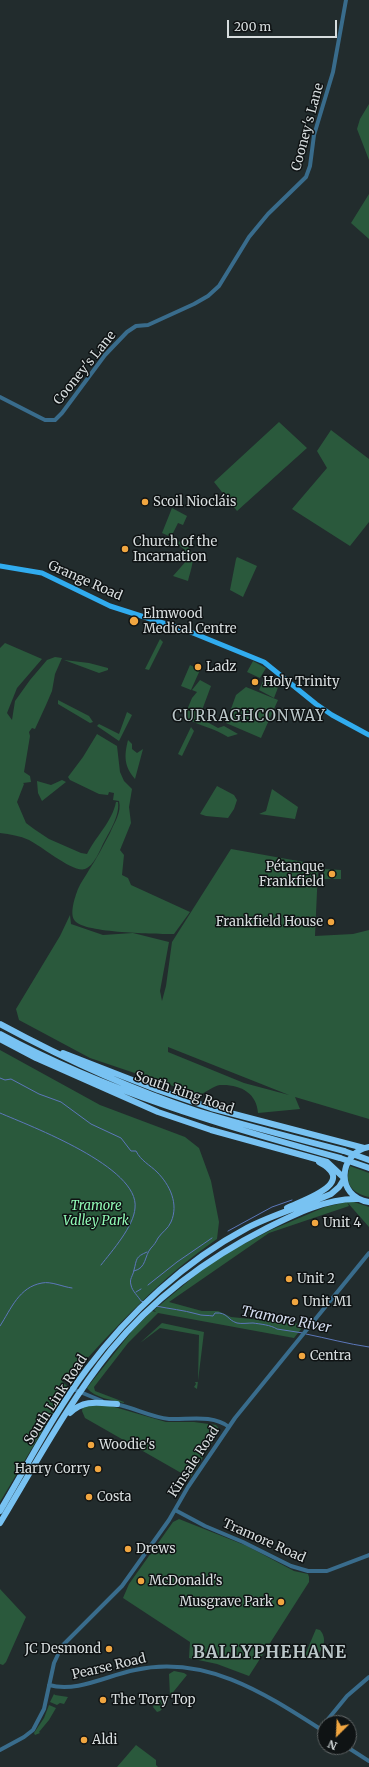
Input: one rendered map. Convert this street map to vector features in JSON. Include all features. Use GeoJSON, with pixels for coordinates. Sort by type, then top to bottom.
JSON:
{"type":"FeatureCollection","features":[{"type":"Feature","properties":{"kind":"highway","name":"South Ring Road"},"geometry":{"type":"LineString","coordinates":[[0,1024],[71,1061],[142,1091],[196,1110],[369,1160]]}},
{"type":"Feature","properties":{"kind":"highway","name":"South Ring Road"},"geometry":{"type":"LineString","coordinates":[[0,1034],[68,1067],[147,1100],[369,1168]]}},
{"type":"Feature","properties":{"kind":"highway"},"geometry":{"type":"LineString","coordinates":[[0,1039],[36,1058],[105,1090],[158,1112],[211,1130],[327,1162],[344,1178]]}},
{"type":"Feature","properties":{"kind":"highway"},"geometry":{"type":"LineString","coordinates":[[31,1041],[158,1090],[211,1108],[367,1147]]}},
{"type":"Feature","properties":{"kind":"highway"},"geometry":{"type":"LineString","coordinates":[[68,1067],[105,1090]]}},
{"type":"Feature","properties":{"kind":"highway"},"geometry":{"type":"LineString","coordinates":[[358,1199],[347,1188],[344,1172],[350,1159],[356,1153],[367,1147]]}},
{"type":"Feature","properties":{"kind":"highway"},"geometry":{"type":"LineString","coordinates":[[254,1225],[323,1192],[332,1182],[330,1170],[320,1163],[279,1149]]}},
{"type":"Feature","properties":{"kind":"highway"},"geometry":{"type":"LineString","coordinates":[[254,1225],[331,1194],[340,1187],[344,1178]]}},
{"type":"Feature","properties":{"kind":"highway"},"geometry":{"type":"LineString","coordinates":[[0,1523],[80,1392],[111,1350],[158,1302],[208,1262],[237,1243],[284,1220],[338,1199],[358,1199],[369,1202]]}},
{"type":"Feature","properties":{"kind":"highway","name":"South Link Road"},"geometry":{"type":"LineString","coordinates":[[0,1511],[74,1388],[106,1345],[140,1308],[192,1264],[254,1225]]}},
{"type":"Feature","properties":{"kind":"highway"},"geometry":{"type":"LineString","coordinates":[[63,1419],[77,1406],[83,1404],[98,1402],[117,1404]]}},
{"type":"Feature","properties":{"kind":"main road","name":"Grange Road"},"geometry":{"type":"LineString","coordinates":[[0,566],[42,573],[105,604],[188,631],[264,662],[316,704],[332,715],[369,735]]}},
{"type":"Feature","properties":{"kind":"street","name":"Cooney's Lane"},"geometry":{"type":"LineString","coordinates":[[0,397],[45,420],[55,420],[62,413],[105,355],[127,332],[136,326],[148,325],[194,304],[208,296],[219,286],[250,237],[268,214],[303,181],[309,172],[314,135],[333,72],[346,0]]}},
{"type":"Feature","properties":{"kind":"street","name":"Kinsale Road"},"geometry":{"type":"LineString","coordinates":[[0,1750],[24,1737],[32,1730],[44,1709],[56,1657],[63,1644],[122,1586],[175,1510],[188,1487],[229,1426],[369,1252]]}},
{"type":"Feature","properties":{"kind":"street"},"geometry":{"type":"LineString","coordinates":[[74,1388],[98,1400],[117,1404],[163,1418],[208,1420],[224,1423],[229,1426]]}},
{"type":"Feature","properties":{"kind":"street","name":"Tramore Road"},"geometry":{"type":"LineString","coordinates":[[175,1510],[205,1526],[243,1542],[291,1566],[308,1571],[327,1571],[369,1555]]}},
{"type":"Feature","properties":{"kind":"street","name":"Pearse Road"},"geometry":{"type":"LineString","coordinates":[[49,1686],[63,1688],[80,1686],[121,1673],[157,1666],[200,1670],[222,1675],[257,1690],[317,1727]]}},
{"type":"Feature","properties":{"kind":"street"},"geometry":{"type":"LineString","coordinates":[[331,1715],[347,1696],[369,1677]]}},
{"type":"Feature","properties":{"kind":"street"},"geometry":{"type":"LineString","coordinates":[[357,1753],[369,1761]]}},
{"type":"Feature","properties":{"kind":"green space"},"geometry":{"type":"Polygon","coordinates":[[[369,104],[369,160],[357,129],[360,119],[369,104]]]}},
{"type":"Feature","properties":{"kind":"green space"},"geometry":{"type":"Polygon","coordinates":[[[369,194],[369,239],[351,223],[369,194]]]}},
{"type":"Feature","properties":{"kind":"green space"},"geometry":{"type":"Polygon","coordinates":[[[279,422],[307,448],[237,511],[214,482],[279,422]]]}},
{"type":"Feature","properties":{"kind":"green space"},"geometry":{"type":"Polygon","coordinates":[[[331,430],[369,459],[369,522],[350,546],[292,509],[327,468],[317,451],[331,430]]]}},
{"type":"Feature","properties":{"kind":"green space"},"geometry":{"type":"Polygon","coordinates":[[[172,508],[187,516],[183,525],[178,523],[171,537],[162,533],[172,508]]]}},
{"type":"Feature","properties":{"kind":"green space"},"geometry":{"type":"Polygon","coordinates":[[[175,539],[180,542],[183,540],[192,555],[193,559],[188,581],[173,576],[188,559],[185,550],[174,541],[175,539]]]}},
{"type":"Feature","properties":{"kind":"green space"},"geometry":{"type":"Polygon","coordinates":[[[237,557],[257,566],[243,597],[230,590],[237,557]]]}},
{"type":"Feature","properties":{"kind":"green space"},"geometry":{"type":"Polygon","coordinates":[[[160,639],[163,642],[149,670],[145,669],[160,639]]]}},
{"type":"Feature","properties":{"kind":"green space"},"geometry":{"type":"Polygon","coordinates":[[[5,643],[42,659],[17,688],[7,713],[12,720],[15,701],[30,680],[47,660],[55,657],[62,658],[55,674],[52,691],[46,705],[35,729],[32,728],[29,732],[30,736],[24,772],[30,776],[31,782],[23,783],[24,784],[17,802],[26,823],[49,839],[81,853],[87,854],[111,816],[116,802],[118,802],[118,812],[112,828],[94,861],[85,869],[73,867],[58,859],[35,843],[22,837],[0,833],[0,648],[5,643]]]}},
{"type":"Feature","properties":{"kind":"green space"},"geometry":{"type":"Polygon","coordinates":[[[64,660],[89,663],[108,668],[108,670],[99,673],[64,660]]]}},
{"type":"Feature","properties":{"kind":"green space"},"geometry":{"type":"Polygon","coordinates":[[[253,661],[266,668],[260,678],[247,672],[253,661]]]}},
{"type":"Feature","properties":{"kind":"green space"},"geometry":{"type":"Polygon","coordinates":[[[190,665],[200,670],[191,690],[181,686],[190,665]]]}},
{"type":"Feature","properties":{"kind":"green space"},"geometry":{"type":"Polygon","coordinates":[[[264,679],[279,685],[274,698],[259,690],[264,679]]]}},
{"type":"Feature","properties":{"kind":"green space"},"geometry":{"type":"Polygon","coordinates":[[[200,680],[211,686],[198,721],[200,718],[218,728],[224,726],[238,734],[228,737],[184,717],[192,698],[197,692],[192,690],[200,680]]]}},
{"type":"Feature","properties":{"kind":"green space"},"geometry":{"type":"Polygon","coordinates":[[[246,687],[278,700],[261,738],[226,723],[236,695],[246,687]]]}},
{"type":"Feature","properties":{"kind":"green space"},"geometry":{"type":"Polygon","coordinates":[[[58,700],[89,716],[93,722],[90,723],[58,704],[58,700]]]}},
{"type":"Feature","properties":{"kind":"green space"},"geometry":{"type":"Polygon","coordinates":[[[127,712],[132,715],[119,741],[97,726],[99,724],[119,734],[127,712]]]}},
{"type":"Feature","properties":{"kind":"green space"},"geometry":{"type":"Polygon","coordinates":[[[191,727],[194,731],[182,756],[178,754],[191,727]]]}},
{"type":"Feature","properties":{"kind":"green space"},"geometry":{"type":"Polygon","coordinates":[[[97,734],[117,746],[120,772],[124,781],[132,789],[129,807],[131,823],[120,850],[124,855],[122,875],[128,878],[131,885],[190,912],[174,934],[138,933],[92,928],[81,925],[73,918],[75,896],[110,833],[117,817],[120,805],[119,801],[113,800],[114,793],[109,792],[108,795],[99,794],[70,780],[68,777],[83,757],[97,734]]]}},
{"type":"Feature","properties":{"kind":"green space"},"geometry":{"type":"Polygon","coordinates":[[[128,740],[132,744],[132,749],[137,753],[143,749],[135,779],[129,770],[126,761],[128,740]]]}},
{"type":"Feature","properties":{"kind":"green space"},"geometry":{"type":"Polygon","coordinates":[[[62,780],[66,782],[42,801],[38,793],[37,781],[51,785],[62,780]]]}},
{"type":"Feature","properties":{"kind":"green space"},"geometry":{"type":"Polygon","coordinates":[[[217,786],[234,795],[237,800],[234,809],[228,818],[200,814],[217,786]]]}},
{"type":"Feature","properties":{"kind":"green space"},"geometry":{"type":"Polygon","coordinates":[[[272,789],[298,807],[295,819],[259,814],[266,811],[272,789]]]}},
{"type":"Feature","properties":{"kind":"green space"},"geometry":{"type":"Polygon","coordinates":[[[231,849],[315,864],[318,869],[315,936],[353,934],[369,930],[369,1119],[295,1097],[300,1109],[258,1113],[257,1106],[251,1095],[241,1088],[220,1085],[200,1095],[90,1058],[19,1020],[16,1009],[60,936],[70,915],[71,924],[103,935],[133,933],[169,942],[160,991],[162,1001],[166,986],[172,942],[231,849]],[[168,1047],[168,1052],[244,1083],[289,1095],[168,1047]]]}},
{"type":"Feature","properties":{"kind":"green space","name":"Pétanque Frankfield"},"geometry":{"type":"Polygon","coordinates":[[[324,869],[341,870],[341,879],[323,879],[324,869]]]}},
{"type":"Feature","properties":{"kind":"green space","name":"Tramore Valley Park"},"geometry":{"type":"Polygon","coordinates":[[[0,1050],[100,1105],[185,1137],[199,1148],[211,1181],[219,1222],[217,1239],[196,1254],[141,1302],[73,1374],[62,1381],[67,1386],[66,1391],[0,1502],[0,1050]]]}},
{"type":"Feature","properties":{"kind":"green space"},"geometry":{"type":"Polygon","coordinates":[[[350,1166],[369,1173],[369,1197],[358,1193],[351,1187],[348,1178],[350,1166]]]}},
{"type":"Feature","properties":{"kind":"green space"},"geometry":{"type":"Polygon","coordinates":[[[351,1201],[369,1207],[369,1227],[347,1202],[349,1206],[269,1233],[169,1302],[202,1311],[218,1311],[231,1317],[300,1324],[299,1328],[302,1328],[294,1338],[158,1313],[128,1343],[94,1387],[95,1391],[124,1403],[109,1400],[94,1394],[87,1388],[132,1331],[152,1311],[156,1312],[154,1310],[210,1263],[271,1230],[325,1207],[351,1201]]]}},
{"type":"Feature","properties":{"kind":"green space"},"geometry":{"type":"Polygon","coordinates":[[[162,1323],[204,1332],[198,1381],[199,1335],[160,1328],[140,1343],[162,1323]]]}},
{"type":"Feature","properties":{"kind":"green space"},"geometry":{"type":"Polygon","coordinates":[[[195,1382],[198,1382],[197,1389],[194,1387],[196,1384],[195,1382]]]}},
{"type":"Feature","properties":{"kind":"green space"},"geometry":{"type":"Polygon","coordinates":[[[83,1405],[111,1406],[166,1422],[194,1422],[216,1425],[220,1430],[190,1478],[85,1418],[82,1411],[83,1405]]]}},
{"type":"Feature","properties":{"kind":"green space"},"geometry":{"type":"Polygon","coordinates":[[[179,1519],[247,1546],[294,1571],[308,1574],[309,1582],[249,1676],[217,1664],[189,1658],[190,1642],[123,1598],[129,1584],[173,1522],[179,1519]]]}},
{"type":"Feature","properties":{"kind":"green space"},"geometry":{"type":"Polygon","coordinates":[[[0,1589],[26,1617],[6,1662],[3,1665],[0,1664],[0,1589]]]}},
{"type":"Feature","properties":{"kind":"green space"},"geometry":{"type":"Polygon","coordinates":[[[316,1629],[320,1630],[323,1634],[324,1643],[321,1651],[314,1657],[309,1658],[305,1655],[316,1629]]]}},
{"type":"Feature","properties":{"kind":"green space"},"geometry":{"type":"Polygon","coordinates":[[[174,1671],[187,1675],[170,1696],[169,1674],[174,1671]]]}},
{"type":"Feature","properties":{"kind":"green space"},"geometry":{"type":"Polygon","coordinates":[[[54,1694],[68,1697],[64,1704],[60,1703],[57,1705],[50,1702],[54,1694]]]}},
{"type":"Feature","properties":{"kind":"green space"},"geometry":{"type":"Polygon","coordinates":[[[166,1697],[169,1700],[165,1701],[160,1708],[162,1709],[157,1712],[153,1707],[155,1703],[166,1697]]]}},
{"type":"Feature","properties":{"kind":"green space"},"geometry":{"type":"Polygon","coordinates":[[[49,1705],[56,1708],[49,1720],[39,1732],[40,1733],[35,1735],[34,1733],[44,1718],[49,1705]]]}},
{"type":"Feature","properties":{"kind":"green space"},"geometry":{"type":"Polygon","coordinates":[[[136,1745],[156,1760],[156,1765],[158,1767],[117,1767],[136,1745]]]}},
{"type":"Feature","properties":{"kind":"waterway","name":"Tramore River"},"geometry":{"type":"LineString","coordinates":[[0,1078],[5,1080],[11,1079],[39,1094],[61,1102],[91,1124],[121,1138],[131,1151],[136,1151],[140,1158],[162,1177],[172,1195],[174,1202],[171,1222],[149,1251],[143,1265],[134,1271]]}},
{"type":"Feature","properties":{"kind":"waterway"},"geometry":{"type":"LineString","coordinates":[[0,1113],[81,1150],[102,1163],[120,1178],[132,1193],[135,1208],[131,1223],[122,1238],[101,1265]]}},
{"type":"Feature","properties":{"kind":"waterway"},"geometry":{"type":"LineString","coordinates":[[228,1231],[272,1207],[292,1200]]}},
{"type":"Feature","properties":{"kind":"waterway"},"geometry":{"type":"LineString","coordinates":[[148,1285],[177,1262],[212,1238]]}},
{"type":"Feature","properties":{"kind":"waterway","name":"Tramore River"},"geometry":{"type":"LineString","coordinates":[[144,1302],[141,1301],[134,1291],[130,1281],[137,1259],[140,1255],[147,1252]]}},
{"type":"Feature","properties":{"kind":"waterway"},"geometry":{"type":"LineString","coordinates":[[0,1326],[16,1300],[27,1289],[34,1285],[49,1283],[72,1288]]}},
{"type":"Feature","properties":{"kind":"waterway","name":"Tramore River"},"geometry":{"type":"LineString","coordinates":[[136,1292],[141,1289]]}},
{"type":"Feature","properties":{"kind":"waterway","name":"Tramore River"},"geometry":{"type":"LineString","coordinates":[[156,1306],[203,1315],[213,1316],[215,1313],[219,1313],[237,1323],[262,1324],[277,1329],[303,1333]]}},
{"type":"Feature","properties":{"kind":"waterway","name":"Tramore River"},"geometry":{"type":"LineString","coordinates":[[306,1334],[369,1347]]}},
{"type":"Feature","properties":{"kind":"place","name":"Scoil Niocláis"},"geometry":{"type":"Point","coordinates":[145,502]}},
{"type":"Feature","properties":{"kind":"place","name":"Church of the Incarnation"},"geometry":{"type":"Point","coordinates":[125,549]}},
{"type":"Feature","properties":{"kind":"place","name":"Elmwood Medical Centre"},"geometry":{"type":"Point","coordinates":[134,621]}},
{"type":"Feature","properties":{"kind":"place","name":"Ladz"},"geometry":{"type":"Point","coordinates":[198,667]}},
{"type":"Feature","properties":{"kind":"place","name":"Holy Trinity"},"geometry":{"type":"Point","coordinates":[255,682]}},
{"type":"Feature","properties":{"kind":"place","name":"Pétanque Frankfield"},"geometry":{"type":"Point","coordinates":[332,874]}},
{"type":"Feature","properties":{"kind":"place","name":"Frankfield House"},"geometry":{"type":"Point","coordinates":[331,922]}},
{"type":"Feature","properties":{"kind":"place","name":"Unit 4"},"geometry":{"type":"Point","coordinates":[315,1223]}},
{"type":"Feature","properties":{"kind":"place","name":"Unit 2"},"geometry":{"type":"Point","coordinates":[289,1279]}},
{"type":"Feature","properties":{"kind":"place","name":"Unit M1"},"geometry":{"type":"Point","coordinates":[295,1302]}},
{"type":"Feature","properties":{"kind":"place","name":"Centra"},"geometry":{"type":"Point","coordinates":[302,1356]}},
{"type":"Feature","properties":{"kind":"place","name":"Woodie's"},"geometry":{"type":"Point","coordinates":[91,1445]}},
{"type":"Feature","properties":{"kind":"place","name":"Harry Corry"},"geometry":{"type":"Point","coordinates":[98,1469]}},
{"type":"Feature","properties":{"kind":"place","name":"Costa"},"geometry":{"type":"Point","coordinates":[89,1497]}},
{"type":"Feature","properties":{"kind":"place","name":"Drews"},"geometry":{"type":"Point","coordinates":[128,1549]}},
{"type":"Feature","properties":{"kind":"place","name":"McDonald's"},"geometry":{"type":"Point","coordinates":[141,1581]}},
{"type":"Feature","properties":{"kind":"place","name":"Musgrave Park"},"geometry":{"type":"Point","coordinates":[281,1602]}},
{"type":"Feature","properties":{"kind":"place","name":"JC Desmond"},"geometry":{"type":"Point","coordinates":[109,1649]}},
{"type":"Feature","properties":{"kind":"place","name":"The Tory Top"},"geometry":{"type":"Point","coordinates":[103,1700]}},
{"type":"Feature","properties":{"kind":"place","name":"Aldi"},"geometry":{"type":"Point","coordinates":[84,1740]}},
{"type":"Feature","properties":{"kind":"district","name":"CURRAGHCONWAY"},"geometry":{"type":"Point","coordinates":[249,717]}},
{"type":"Feature","properties":{"kind":"district","name":"BALLYPHEHANE"},"geometry":{"type":"Point","coordinates":[270,1653]}}]}
